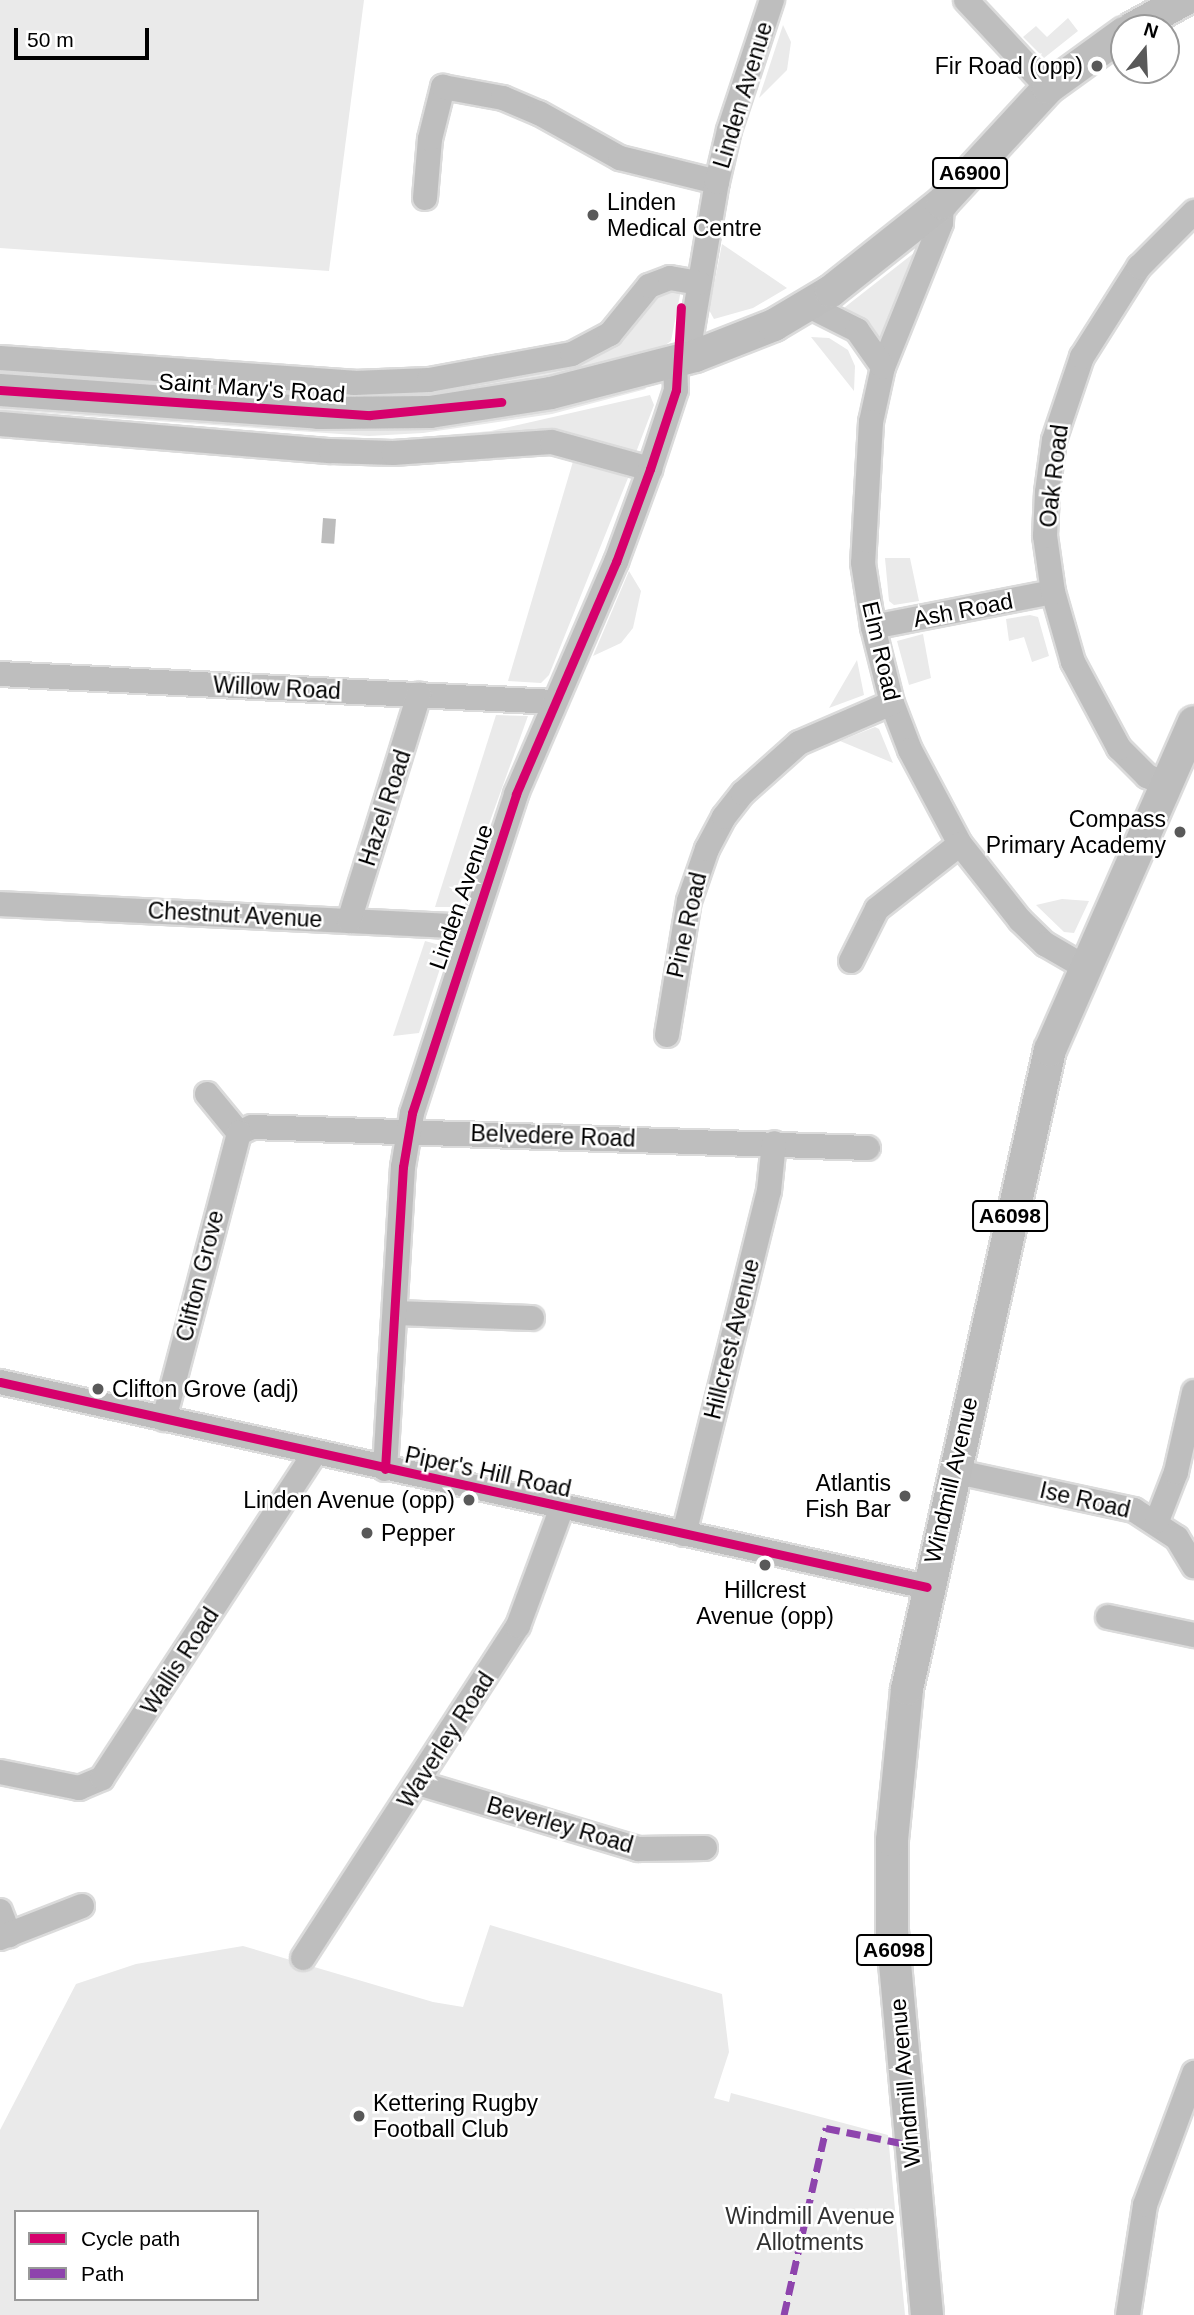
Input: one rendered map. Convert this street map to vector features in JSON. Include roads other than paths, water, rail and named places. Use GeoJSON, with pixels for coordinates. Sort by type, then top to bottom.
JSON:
{"type":"FeatureCollection","features":[{"type":"Feature","properties":{"kind":"main road"},"geometry":{"type":"LineString","coordinates":[[1158,14],[1184,0]]}},
{"type":"Feature","properties":{"kind":"main road","name":"Saint Mary's Road"},"geometry":{"type":"LineString","coordinates":[[0,390],[370,415],[501,402],[685,359],[809,306],[942,203],[1048,88],[1110,43]]}},
{"type":"Feature","properties":{"kind":"main road","name":"Windmill Avenue"},"geometry":{"type":"LineString","coordinates":[[927,2315],[895,1976],[892,1889],[901,1740],[927,1587],[1038,1092],[1083,966],[1194,722]]}},
{"type":"Feature","properties":{"kind":"street","name":"Linden Avenue"},"geometry":{"type":"LineString","coordinates":[[385,1469],[409,1131],[470,927],[516,794],[650,469],[676,390],[691,335],[717,181],[729,130],[772,0]]}},
{"type":"Feature","properties":{"kind":"street"},"geometry":{"type":"LineString","coordinates":[[966,0],[1048,88]]}},
{"type":"Feature","properties":{"kind":"street"},"geometry":{"type":"LineString","coordinates":[[425,198],[430,139],[443,87],[515,103],[620,158],[717,181]]}},
{"type":"Feature","properties":{"kind":"street","name":"Elm Road"},"geometry":{"type":"LineString","coordinates":[[942,203],[941,223],[883,367],[865,467],[863,563],[873,627],[892,703],[933,798],[960,844],[1020,920],[1045,944],[1083,966]]}},
{"type":"Feature","properties":{"kind":"street","name":"Oak Road"},"geometry":{"type":"LineString","coordinates":[[1167,785],[1147,776],[1119,748],[1073,662],[1053,592],[1045,536],[1046,492],[1054,440],[1069,387],[1119,293],[1139,267],[1194,212]]}},
{"type":"Feature","properties":{"kind":"street","name":"Saint Mary's Road"},"geometry":{"type":"LineString","coordinates":[[0,358],[354,383],[429,380],[572,355],[610,334],[649,286],[670,278],[699,283]]}},
{"type":"Feature","properties":{"kind":"street"},"geometry":{"type":"LineString","coordinates":[[809,306],[857,330],[883,367]]}},
{"type":"Feature","properties":{"kind":"street"},"geometry":{"type":"LineString","coordinates":[[0,424],[331,451],[393,453],[552,442],[650,469]]}},
{"type":"Feature","properties":{"kind":"street","name":"Ash Road"},"geometry":{"type":"LineString","coordinates":[[873,627],[1053,592]]}},
{"type":"Feature","properties":{"kind":"street","name":"Willow Road"},"geometry":{"type":"LineString","coordinates":[[0,674],[554,702]]}},
{"type":"Feature","properties":{"kind":"street","name":"Hazel Road"},"geometry":{"type":"LineString","coordinates":[[349,921],[419,695]]}},
{"type":"Feature","properties":{"kind":"street","name":"Pine Road"},"geometry":{"type":"LineString","coordinates":[[667,1035],[689,901],[707,849],[724,817],[743,793],[799,743],[892,703]]}},
{"type":"Feature","properties":{"kind":"street"},"geometry":{"type":"LineString","coordinates":[[851,961],[877,909],[960,844]]}},
{"type":"Feature","properties":{"kind":"street","name":"Chestnut Avenue"},"geometry":{"type":"LineString","coordinates":[[0,904],[470,927]]}},
{"type":"Feature","properties":{"kind":"street"},"geometry":{"type":"LineString","coordinates":[[207,1094],[239,1133]]}},
{"type":"Feature","properties":{"kind":"street","name":"Belvedere Road"},"geometry":{"type":"LineString","coordinates":[[239,1133],[252,1127],[868,1148]]}},
{"type":"Feature","properties":{"kind":"street","name":"Clifton Grove"},"geometry":{"type":"LineString","coordinates":[[164,1419],[239,1133]]}},
{"type":"Feature","properties":{"kind":"street","name":"Hillcrest Avenue"},"geometry":{"type":"LineString","coordinates":[[684,1535],[769,1191],[774,1143]]}},
{"type":"Feature","properties":{"kind":"street"},"geometry":{"type":"LineString","coordinates":[[395,1313],[532,1318]]}},
{"type":"Feature","properties":{"kind":"street","name":"Piper's Hill Road"},"geometry":{"type":"LineString","coordinates":[[0,1382],[927,1587]]}},
{"type":"Feature","properties":{"kind":"street"},"geometry":{"type":"LineString","coordinates":[[1157,1521],[1177,1472],[1194,1392]]}},
{"type":"Feature","properties":{"kind":"street","name":"Wallis Road"},"geometry":{"type":"LineString","coordinates":[[0,1772],[79,1788],[102,1778],[315,1453]]}},
{"type":"Feature","properties":{"kind":"street","name":"Ise Road"},"geometry":{"type":"LineString","coordinates":[[953,1471],[1113,1504],[1157,1521],[1177,1538],[1194,1566]]}},
{"type":"Feature","properties":{"kind":"street","name":"Waverley Road"},"geometry":{"type":"LineString","coordinates":[[303,1958],[518,1626],[562,1507]]}},
{"type":"Feature","properties":{"kind":"street"},"geometry":{"type":"LineString","coordinates":[[1108,1616],[1194,1635]]}},
{"type":"Feature","properties":{"kind":"street","name":"Beverley Road"},"geometry":{"type":"LineString","coordinates":[[418,1783],[638,1849],[705,1848]]}},
{"type":"Feature","properties":{"kind":"street"},"geometry":{"type":"LineString","coordinates":[[0,1911],[4,1937],[82,1906]]}},
{"type":"Feature","properties":{"kind":"street"},"geometry":{"type":"LineString","coordinates":[[1128,2315],[1144,2205],[1191,2088]]}},
{"type":"Feature","properties":{"kind":"place","name":"Fir Road (opp)"},"geometry":{"type":"Point","coordinates":[1097,66]}},
{"type":"Feature","properties":{"kind":"place","name":"Linden Medical Centre"},"geometry":{"type":"Point","coordinates":[593,215]}},
{"type":"Feature","properties":{"kind":"place","name":"Compass Primary Academy"},"geometry":{"type":"Point","coordinates":[1180,832]}},
{"type":"Feature","properties":{"kind":"place","name":"Clifton Grove (adj)"},"geometry":{"type":"Point","coordinates":[98,1389]}},
{"type":"Feature","properties":{"kind":"place","name":"Atlantis Fish Bar"},"geometry":{"type":"Point","coordinates":[905,1496]}},
{"type":"Feature","properties":{"kind":"place","name":"Linden Avenue (opp)"},"geometry":{"type":"Point","coordinates":[469,1500]}},
{"type":"Feature","properties":{"kind":"place","name":"Pepper"},"geometry":{"type":"Point","coordinates":[367,1533]}},
{"type":"Feature","properties":{"kind":"place","name":"Hillcrest Avenue (opp)"},"geometry":{"type":"Point","coordinates":[765,1565]}},
{"type":"Feature","properties":{"kind":"place","name":"Kettering Rugby Football Club"},"geometry":{"type":"Point","coordinates":[359,2116]}},
{"type":"Feature","properties":{"kind":"park label","name":"Windmill Avenue Allotments"},"geometry":{"type":"Point","coordinates":[810,2229]}}]}
